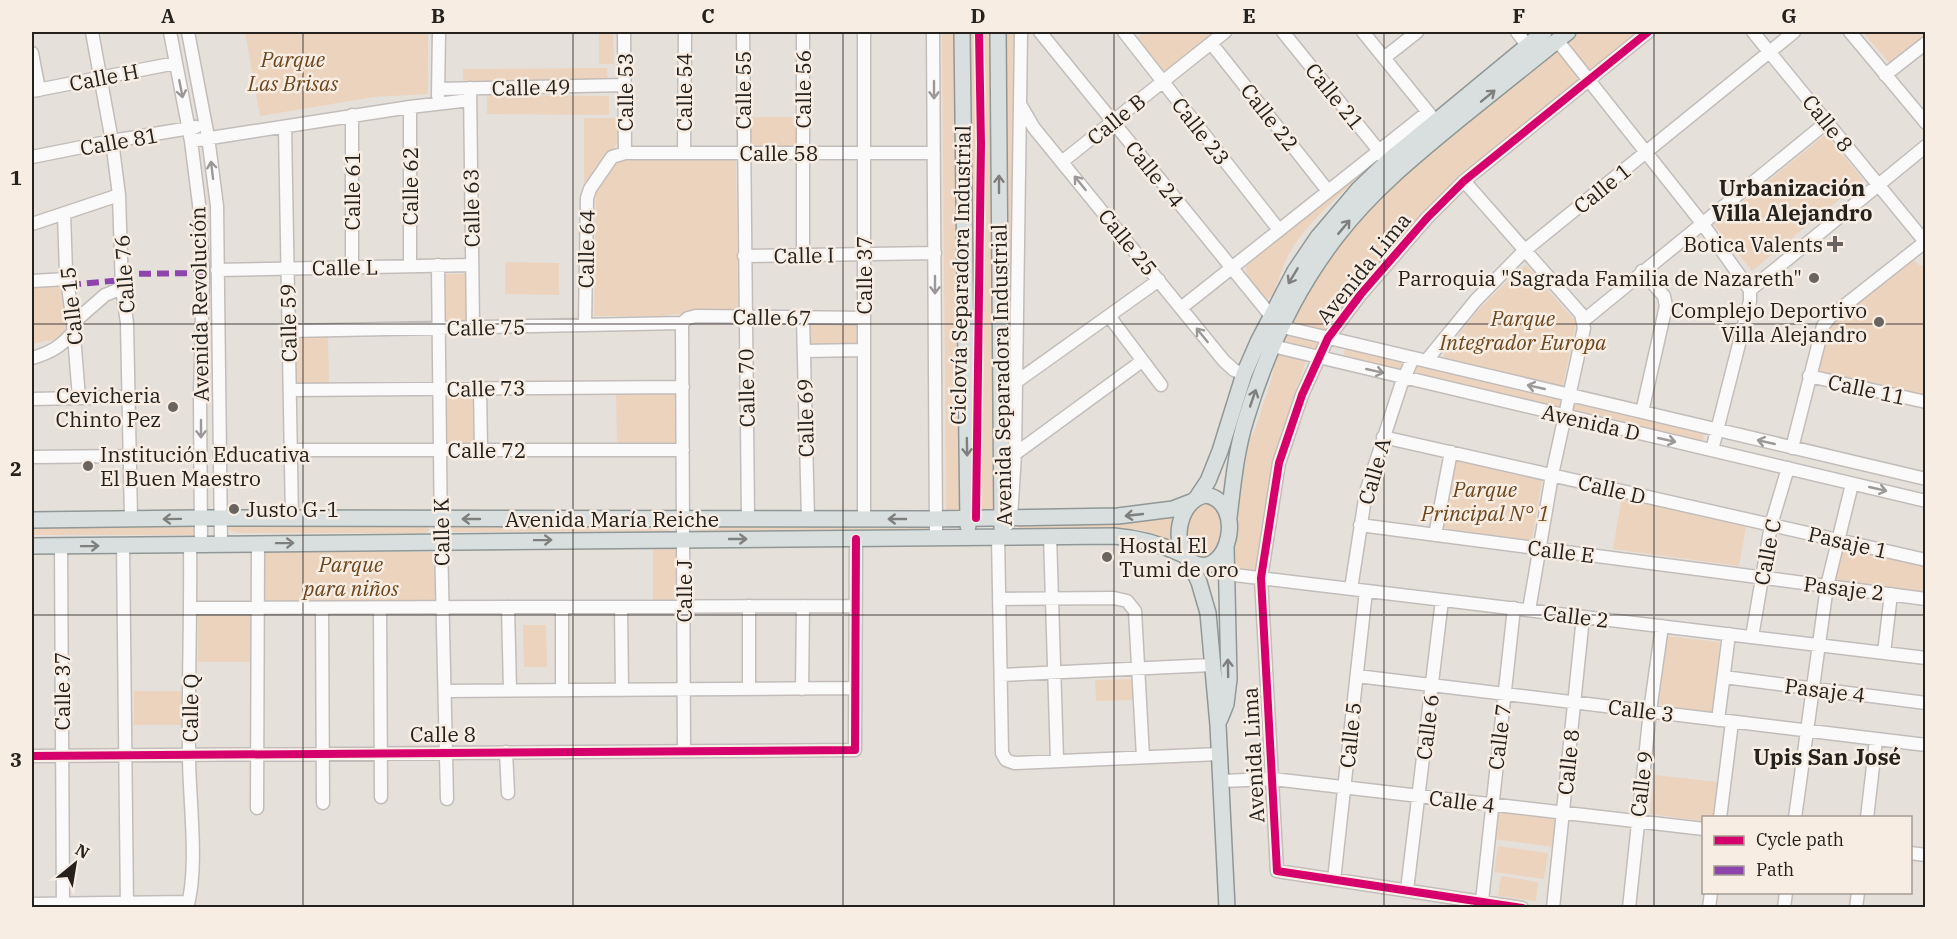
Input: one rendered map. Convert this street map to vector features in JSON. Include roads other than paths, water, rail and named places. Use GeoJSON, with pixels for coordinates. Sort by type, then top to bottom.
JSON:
{"type":"FeatureCollection","features":[{"type":"Feature","properties":{"kind":"main road","name":"Avenida Separadora Industrial"},"geometry":{"type":"LineString","coordinates":[[962,32],[968,537]]}},
{"type":"Feature","properties":{"kind":"main road","name":"Avenida Separadora Industrial"},"geometry":{"type":"LineString","coordinates":[[998,32],[1007,518],[1000,537]]}},
{"type":"Feature","properties":{"kind":"main road","name":"Avenida Lima"},"geometry":{"type":"LineString","coordinates":[[1228,517],[1237,455],[1265,344],[1295,271],[1318,237],[1384,156],[1431,117],[1544,32]]}},
{"type":"Feature","properties":{"kind":"main road","name":"Avenida Lima"},"geometry":{"type":"LineString","coordinates":[[1273,322],[1298,294],[1320,259],[1370,197],[1425,147],[1563,36]]}},
{"type":"Feature","properties":{"kind":"main road","name":"Avenida Lima"},"geometry":{"type":"LineString","coordinates":[[1195,499],[1210,476],[1220,451],[1244,374],[1265,344]]}},
{"type":"Feature","properties":{"kind":"main road"},"geometry":{"type":"LineString","coordinates":[[1206,495],[1214,496],[1222,501],[1227,509],[1228,517],[1227,542],[1220,557],[1214,563],[1206,566],[1197,565],[1187,558],[1181,547],[1180,522],[1195,499],[1206,495]]}},
{"type":"Feature","properties":{"kind":"main road","name":"Avenida María Reiche"},"geometry":{"type":"LineString","coordinates":[[32,520],[201,518],[936,519],[1118,516],[1173,509],[1195,499]]}},
{"type":"Feature","properties":{"kind":"main road","name":"Avenida María Reiche"},"geometry":{"type":"LineString","coordinates":[[32,546],[1114,536],[1139,538],[1159,543],[1187,558]]}},
{"type":"Feature","properties":{"kind":"main road","name":"Avenida Lima"},"geometry":{"type":"LineString","coordinates":[[1218,725],[1226,704],[1228,679],[1227,542]]}},
{"type":"Feature","properties":{"kind":"main road","name":"Avenida Lima"},"geometry":{"type":"LineString","coordinates":[[1187,558],[1206,606],[1218,725],[1227,908]]}},
{"type":"Feature","properties":{"kind":"street","name":"Calle 76"},"geometry":{"type":"LineString","coordinates":[[92,32],[112,141],[119,195],[122,288],[127,323],[131,519]]}},
{"type":"Feature","properties":{"kind":"street","name":"Avenida Revolución"},"geometry":{"type":"LineString","coordinates":[[170,32],[190,134],[200,204],[203,273],[200,396],[201,518],[196,544]]}},
{"type":"Feature","properties":{"kind":"street","name":"Avenida Revolución"},"geometry":{"type":"LineString","coordinates":[[188,32],[207,131],[217,206],[221,544]]}},
{"type":"Feature","properties":{"kind":"street"},"geometry":{"type":"LineString","coordinates":[[438,103],[439,32]]}},
{"type":"Feature","properties":{"kind":"street","name":"Calle 53"},"geometry":{"type":"LineString","coordinates":[[624,32],[625,153]]}},
{"type":"Feature","properties":{"kind":"street","name":"Calle 54"},"geometry":{"type":"LineString","coordinates":[[684,153],[685,32]]}},
{"type":"Feature","properties":{"kind":"street","name":"Calle 55"},"geometry":{"type":"LineString","coordinates":[[742,32],[744,256]]}},
{"type":"Feature","properties":{"kind":"street","name":"Calle 56"},"geometry":{"type":"LineString","coordinates":[[802,255],[803,32]]}},
{"type":"Feature","properties":{"kind":"street","name":"Calle 37"},"geometry":{"type":"LineString","coordinates":[[864,32],[864,519]]}},
{"type":"Feature","properties":{"kind":"street"},"geometry":{"type":"LineString","coordinates":[[933,32],[936,537]]}},
{"type":"Feature","properties":{"kind":"street","name":"Avenida Separadora Industrial"},"geometry":{"type":"LineString","coordinates":[[1007,518],[1015,454],[1021,32]]}},
{"type":"Feature","properties":{"kind":"street"},"geometry":{"type":"LineString","coordinates":[[1020,46],[1039,32]]}},
{"type":"Feature","properties":{"kind":"street","name":"Calle 24"},"geometry":{"type":"LineString","coordinates":[[1039,32],[1232,267],[1273,322]]}},
{"type":"Feature","properties":{"kind":"street","name":"Calle 23"},"geometry":{"type":"LineString","coordinates":[[1124,32],[1279,230]]}},
{"type":"Feature","properties":{"kind":"street","name":"Calle B"},"geometry":{"type":"LineString","coordinates":[[1063,161],[1225,32]]}},
{"type":"Feature","properties":{"kind":"street","name":"Calle 21"},"geometry":{"type":"LineString","coordinates":[[1283,32],[1384,156]]}},
{"type":"Feature","properties":{"kind":"street"},"geometry":{"type":"LineString","coordinates":[[1363,32],[1431,117]]}},
{"type":"Feature","properties":{"kind":"street"},"geometry":{"type":"LineString","coordinates":[[1384,58],[1417,32]]}},
{"type":"Feature","properties":{"kind":"street"},"geometry":{"type":"LineString","coordinates":[[1517,32],[1527,45]]}},
{"type":"Feature","properties":{"kind":"street","name":"Avenida Lima"},"geometry":{"type":"LineString","coordinates":[[1334,880],[1277,871],[1261,578],[1279,463],[1290,427],[1318,358],[1329,338],[1360,294],[1392,255],[1464,181],[1648,32]]}},
{"type":"Feature","properties":{"kind":"street","name":"Calle 8"},"geometry":{"type":"LineString","coordinates":[[1753,32],[1925,242]]}},
{"type":"Feature","properties":{"kind":"street","name":"Calle 1"},"geometry":{"type":"LineString","coordinates":[[1426,361],[1476,300],[1524,251],[1794,32]]}},
{"type":"Feature","properties":{"kind":"street"},"geometry":{"type":"LineString","coordinates":[[1850,32],[1926,123]]}},
{"type":"Feature","properties":{"kind":"street"},"geometry":{"type":"LineString","coordinates":[[1563,36],[1588,79],[1702,223],[1750,290],[1750,301],[1712,450]]}},
{"type":"Feature","properties":{"kind":"street"},"geometry":{"type":"LineString","coordinates":[[1886,75],[1926,42]]}},
{"type":"Feature","properties":{"kind":"street","name":"Calle 22"},"geometry":{"type":"LineString","coordinates":[[1211,43],[1328,191]]}},
{"type":"Feature","properties":{"kind":"street"},"geometry":{"type":"LineString","coordinates":[[32,53],[35,91]]}},
{"type":"Feature","properties":{"kind":"street","name":"Calle H"},"geometry":{"type":"LineString","coordinates":[[35,91],[176,63]]}},
{"type":"Feature","properties":{"kind":"street","name":"Calle 49"},"geometry":{"type":"LineString","coordinates":[[438,89],[470,94],[625,85]]}},
{"type":"Feature","properties":{"kind":"street","name":"Calle 81"},"geometry":{"type":"LineString","coordinates":[[32,157],[112,141],[207,131],[285,127],[438,103],[470,94]]}},
{"type":"Feature","properties":{"kind":"street","name":"Calle 63"},"geometry":{"type":"LineString","coordinates":[[470,94],[473,327]]}},
{"type":"Feature","properties":{"kind":"street","name":"Calle 25"},"geometry":{"type":"LineString","coordinates":[[1019,102],[1034,128],[1224,361],[1234,370],[1244,374]]}},
{"type":"Feature","properties":{"kind":"street","name":"Calle 62"},"geometry":{"type":"LineString","coordinates":[[410,107],[410,266]]}},
{"type":"Feature","properties":{"kind":"street","name":"Calle 61"},"geometry":{"type":"LineString","coordinates":[[352,115],[352,267]]}},
{"type":"Feature","properties":{"kind":"street"},"geometry":{"type":"LineString","coordinates":[[1583,321],[1827,122]]}},
{"type":"Feature","properties":{"kind":"street","name":"Calle 59"},"geometry":{"type":"LineString","coordinates":[[285,127],[292,519]]}},
{"type":"Feature","properties":{"kind":"street"},"geometry":{"type":"LineString","coordinates":[[1750,290],[1926,146]]}},
{"type":"Feature","properties":{"kind":"street","name":"Calle 58"},"geometry":{"type":"LineString","coordinates":[[625,153],[934,153]]}},
{"type":"Feature","properties":{"kind":"street","name":"Calle 64"},"geometry":{"type":"LineString","coordinates":[[585,325],[587,198],[612,157],[625,153]]}},
{"type":"Feature","properties":{"kind":"street"},"geometry":{"type":"LineString","coordinates":[[1181,308],[1328,191],[1384,156]]}},
{"type":"Feature","properties":{"kind":"street"},"geometry":{"type":"LineString","coordinates":[[1464,181],[1581,314],[1583,321],[1584,328],[1552,475],[1529,610]]}},
{"type":"Feature","properties":{"kind":"street"},"geometry":{"type":"LineString","coordinates":[[32,224],[119,195]]}},
{"type":"Feature","properties":{"kind":"street","name":"Calle 15"},"geometry":{"type":"LineString","coordinates":[[64,214],[67,279],[74,327],[79,398]]}},
{"type":"Feature","properties":{"kind":"street"},"geometry":{"type":"LineString","coordinates":[[1792,448],[1823,326],[1830,317],[1925,242]]}},
{"type":"Feature","properties":{"kind":"street","name":"Calle I"},"geometry":{"type":"LineString","coordinates":[[744,256],[935,253]]}},
{"type":"Feature","properties":{"kind":"street","name":"Calle 70"},"geometry":{"type":"LineString","coordinates":[[744,256],[748,519]]}},
{"type":"Feature","properties":{"kind":"street","name":"Calle K"},"geometry":{"type":"LineString","coordinates":[[438,265],[440,519],[447,799]]}},
{"type":"Feature","properties":{"kind":"street","name":"Calle L"},"geometry":{"type":"LineString","coordinates":[[217,270],[472,265]]}},
{"type":"Feature","properties":{"kind":"street"},"geometry":{"type":"LineString","coordinates":[[1642,271],[1664,296],[1666,306],[1642,412]]}},
{"type":"Feature","properties":{"kind":"street"},"geometry":{"type":"LineString","coordinates":[[32,281],[67,279]]}},
{"type":"Feature","properties":{"kind":"street"},"geometry":{"type":"LineString","coordinates":[[1016,382],[1159,280]]}},
{"type":"Feature","properties":{"kind":"street"},"geometry":{"type":"LineString","coordinates":[[32,358],[60,346],[74,327],[105,295],[122,288]]}},
{"type":"Feature","properties":{"kind":"street","name":"Calle 67"},"geometry":{"type":"LineString","coordinates":[[682,323],[696,316],[864,318]]}},
{"type":"Feature","properties":{"kind":"street"},"geometry":{"type":"LineString","coordinates":[[1109,316],[1161,385]]}},
{"type":"Feature","properties":{"kind":"street","name":"Calle 69"},"geometry":{"type":"LineString","coordinates":[[803,318],[808,519]]}},
{"type":"Feature","properties":{"kind":"street","name":"Avenida D"},"geometry":{"type":"LineString","coordinates":[[1273,322],[1329,338],[1926,480]]}},
{"type":"Feature","properties":{"kind":"street","name":"Calle 75"},"geometry":{"type":"LineString","coordinates":[[289,331],[682,323]]}},
{"type":"Feature","properties":{"kind":"street","name":"Calle J"},"geometry":{"type":"LineString","coordinates":[[682,323],[684,750]]}},
{"type":"Feature","properties":{"kind":"street","name":"Avenida D"},"geometry":{"type":"LineString","coordinates":[[1265,344],[1926,501]]}},
{"type":"Feature","properties":{"kind":"street"},"geometry":{"type":"LineString","coordinates":[[804,351],[864,350]]}},
{"type":"Feature","properties":{"kind":"street","name":"Calle A"},"geometry":{"type":"LineString","coordinates":[[1351,589],[1368,483],[1413,358]]}},
{"type":"Feature","properties":{"kind":"street"},"geometry":{"type":"LineString","coordinates":[[1015,454],[1142,361]]}},
{"type":"Feature","properties":{"kind":"street","name":"Calle 11"},"geometry":{"type":"LineString","coordinates":[[1809,376],[1926,402]]}},
{"type":"Feature","properties":{"kind":"street","name":"Calle 73"},"geometry":{"type":"LineString","coordinates":[[290,390],[683,387]]}},
{"type":"Feature","properties":{"kind":"street"},"geometry":{"type":"LineString","coordinates":[[480,388],[481,450]]}},
{"type":"Feature","properties":{"kind":"street"},"geometry":{"type":"LineString","coordinates":[[32,399],[129,397]]}},
{"type":"Feature","properties":{"kind":"street","name":"Calle D"},"geometry":{"type":"LineString","coordinates":[[1383,437],[1771,525]]}},
{"type":"Feature","properties":{"kind":"street","name":"Calle 72"},"geometry":{"type":"LineString","coordinates":[[291,450],[683,450]]}},
{"type":"Feature","properties":{"kind":"street"},"geometry":{"type":"LineString","coordinates":[[1435,535],[1451,452]]}},
{"type":"Feature","properties":{"kind":"street"},"geometry":{"type":"LineString","coordinates":[[32,457],[130,456]]}},
{"type":"Feature","properties":{"kind":"street","name":"Calle C"},"geometry":{"type":"LineString","coordinates":[[1752,637],[1771,525],[1788,468]]}},
{"type":"Feature","properties":{"kind":"street"},"geometry":{"type":"LineString","coordinates":[[1795,816],[1805,731],[1827,586],[1852,484]]}},
{"type":"Feature","properties":{"kind":"street","name":"Calle E"},"geometry":{"type":"LineString","coordinates":[[1360,525],[1761,577]]}},
{"type":"Feature","properties":{"kind":"street","name":"Pasaje 1"},"geometry":{"type":"LineString","coordinates":[[1771,525],[1926,560]]}},
{"type":"Feature","properties":{"kind":"street"},"geometry":{"type":"LineString","coordinates":[[1050,536],[1057,760]]}},
{"type":"Feature","properties":{"kind":"street"},"geometry":{"type":"LineString","coordinates":[[1000,537],[1002,753],[1006,760],[1014,763],[1219,754]]}},
{"type":"Feature","properties":{"kind":"street"},"geometry":{"type":"LineString","coordinates":[[445,691],[855,688],[856,539]]}},
{"type":"Feature","properties":{"kind":"street"},"geometry":{"type":"LineString","coordinates":[[257,808],[258,543]]}},
{"type":"Feature","properties":{"kind":"street","name":"Calle Q"},"geometry":{"type":"LineString","coordinates":[[188,905],[192,871],[189,754],[191,608],[196,544]]}},
{"type":"Feature","properties":{"kind":"street"},"geometry":{"type":"LineString","coordinates":[[123,545],[127,905]]}},
{"type":"Feature","properties":{"kind":"street","name":"Calle 37"},"geometry":{"type":"LineString","coordinates":[[61,546],[63,905]]}},
{"type":"Feature","properties":{"kind":"street","name":"Calle 2"},"geometry":{"type":"LineString","coordinates":[[1226,574],[1926,658]]}},
{"type":"Feature","properties":{"kind":"street","name":"Pasaje 2"},"geometry":{"type":"LineString","coordinates":[[1761,577],[1926,599]]}},
{"type":"Feature","properties":{"kind":"street","name":"Calle 5"},"geometry":{"type":"LineString","coordinates":[[1334,880],[1366,591]]}},
{"type":"Feature","properties":{"kind":"street"},"geometry":{"type":"LineString","coordinates":[[1884,652],[1891,594]]}},
{"type":"Feature","properties":{"kind":"street"},"geometry":{"type":"LineString","coordinates":[[999,598],[1114,598],[1127,601],[1135,611],[1143,757]]}},
{"type":"Feature","properties":{"kind":"street","name":"Calle 6"},"geometry":{"type":"LineString","coordinates":[[1407,890],[1442,600]]}},
{"type":"Feature","properties":{"kind":"street"},"geometry":{"type":"LineString","coordinates":[[749,606],[749,689]]}},
{"type":"Feature","properties":{"kind":"street"},"geometry":{"type":"LineString","coordinates":[[802,606],[802,688]]}},
{"type":"Feature","properties":{"kind":"street"},"geometry":{"type":"LineString","coordinates":[[191,608],[855,606]]}},
{"type":"Feature","properties":{"kind":"street"},"geometry":{"type":"LineString","coordinates":[[508,607],[510,690]]}},
{"type":"Feature","properties":{"kind":"street"},"geometry":{"type":"LineString","coordinates":[[562,607],[562,690]]}},
{"type":"Feature","properties":{"kind":"street"},"geometry":{"type":"LineString","coordinates":[[621,607],[622,690]]}},
{"type":"Feature","properties":{"kind":"street"},"geometry":{"type":"LineString","coordinates":[[322,608],[323,803]]}},
{"type":"Feature","properties":{"kind":"street"},"geometry":{"type":"LineString","coordinates":[[380,608],[381,797]]}},
{"type":"Feature","properties":{"kind":"street","name":"Calle 7"},"geometry":{"type":"LineString","coordinates":[[1482,901],[1514,608]]}},
{"type":"Feature","properties":{"kind":"street","name":"Calle 8"},"geometry":{"type":"LineString","coordinates":[[1553,908],[1582,617]]}},
{"type":"Feature","properties":{"kind":"street","name":"Calle 9"},"geometry":{"type":"LineString","coordinates":[[1629,908],[1637,821],[1662,626]]}},
{"type":"Feature","properties":{"kind":"street"},"geometry":{"type":"LineString","coordinates":[[1718,720],[1729,634]]}},
{"type":"Feature","properties":{"kind":"street"},"geometry":{"type":"LineString","coordinates":[[1000,675],[1212,665]]}},
{"type":"Feature","properties":{"kind":"street","name":"Calle 3"},"geometry":{"type":"LineString","coordinates":[[1357,676],[1926,745]]}},
{"type":"Feature","properties":{"kind":"street","name":"Pasaje 4"},"geometry":{"type":"LineString","coordinates":[[1724,677],[1926,703]]}},
{"type":"Feature","properties":{"kind":"street","name":"Calle 8"},"geometry":{"type":"LineString","coordinates":[[32,756],[855,750],[855,688]]}},
{"type":"Feature","properties":{"kind":"street"},"geometry":{"type":"LineString","coordinates":[[1720,816],[1732,722]]}},
{"type":"Feature","properties":{"kind":"street"},"geometry":{"type":"LineString","coordinates":[[1867,816],[1876,740]]}},
{"type":"Feature","properties":{"kind":"street"},"geometry":{"type":"LineString","coordinates":[[506,752],[508,793]]}},
{"type":"Feature","properties":{"kind":"street","name":"Calle 4"},"geometry":{"type":"LineString","coordinates":[[1221,781],[1273,779],[1344,786],[1702,829]]}},
{"type":"Feature","properties":{"kind":"street"},"geometry":{"type":"LineString","coordinates":[[1334,880],[1522,908]]}},
{"type":"Feature","properties":{"kind":"street"},"geometry":{"type":"LineString","coordinates":[[32,904],[188,905]]}},
{"type":"Feature","properties":{"kind":"place","name":"Botica Valents"},"geometry":{"type":"Point","coordinates":[1835,244]}},
{"type":"Feature","properties":{"kind":"place","name":"Parroquia \"Sagrada Familia de Nazareth\""},"geometry":{"type":"Point","coordinates":[1814,278]}},
{"type":"Feature","properties":{"kind":"place","name":"Complejo Deportivo Villa Alejandro"},"geometry":{"type":"Point","coordinates":[1879,322]}},
{"type":"Feature","properties":{"kind":"place","name":"Cevicheria Chinto Pez"},"geometry":{"type":"Point","coordinates":[173,407]}},
{"type":"Feature","properties":{"kind":"place","name":"Institución Educativa El Buen Maestro"},"geometry":{"type":"Point","coordinates":[88,466]}},
{"type":"Feature","properties":{"kind":"place","name":"Justo G-1"},"geometry":{"type":"Point","coordinates":[234,509]}},
{"type":"Feature","properties":{"kind":"place","name":"Hostal El Tumi de oro"},"geometry":{"type":"Point","coordinates":[1107,557]}},
{"type":"Feature","properties":{"kind":"district","name":"Urbanización Villa Alejandro"},"geometry":{"type":"Point","coordinates":[1792,200]}},
{"type":"Feature","properties":{"kind":"district","name":"Upis San José"},"geometry":{"type":"Point","coordinates":[1827,756]}},
{"type":"Feature","properties":{"kind":"park label","name":"Parque Las Brisas"},"geometry":{"type":"Point","coordinates":[293,71]}},
{"type":"Feature","properties":{"kind":"park label","name":"Parque Integrador Europa"},"geometry":{"type":"Point","coordinates":[1523,330]}},
{"type":"Feature","properties":{"kind":"park label","name":"Parque Principal N° 1"},"geometry":{"type":"Point","coordinates":[1485,501]}},
{"type":"Feature","properties":{"kind":"park label","name":"Parque para niños"},"geometry":{"type":"Point","coordinates":[351,576]}}]}
